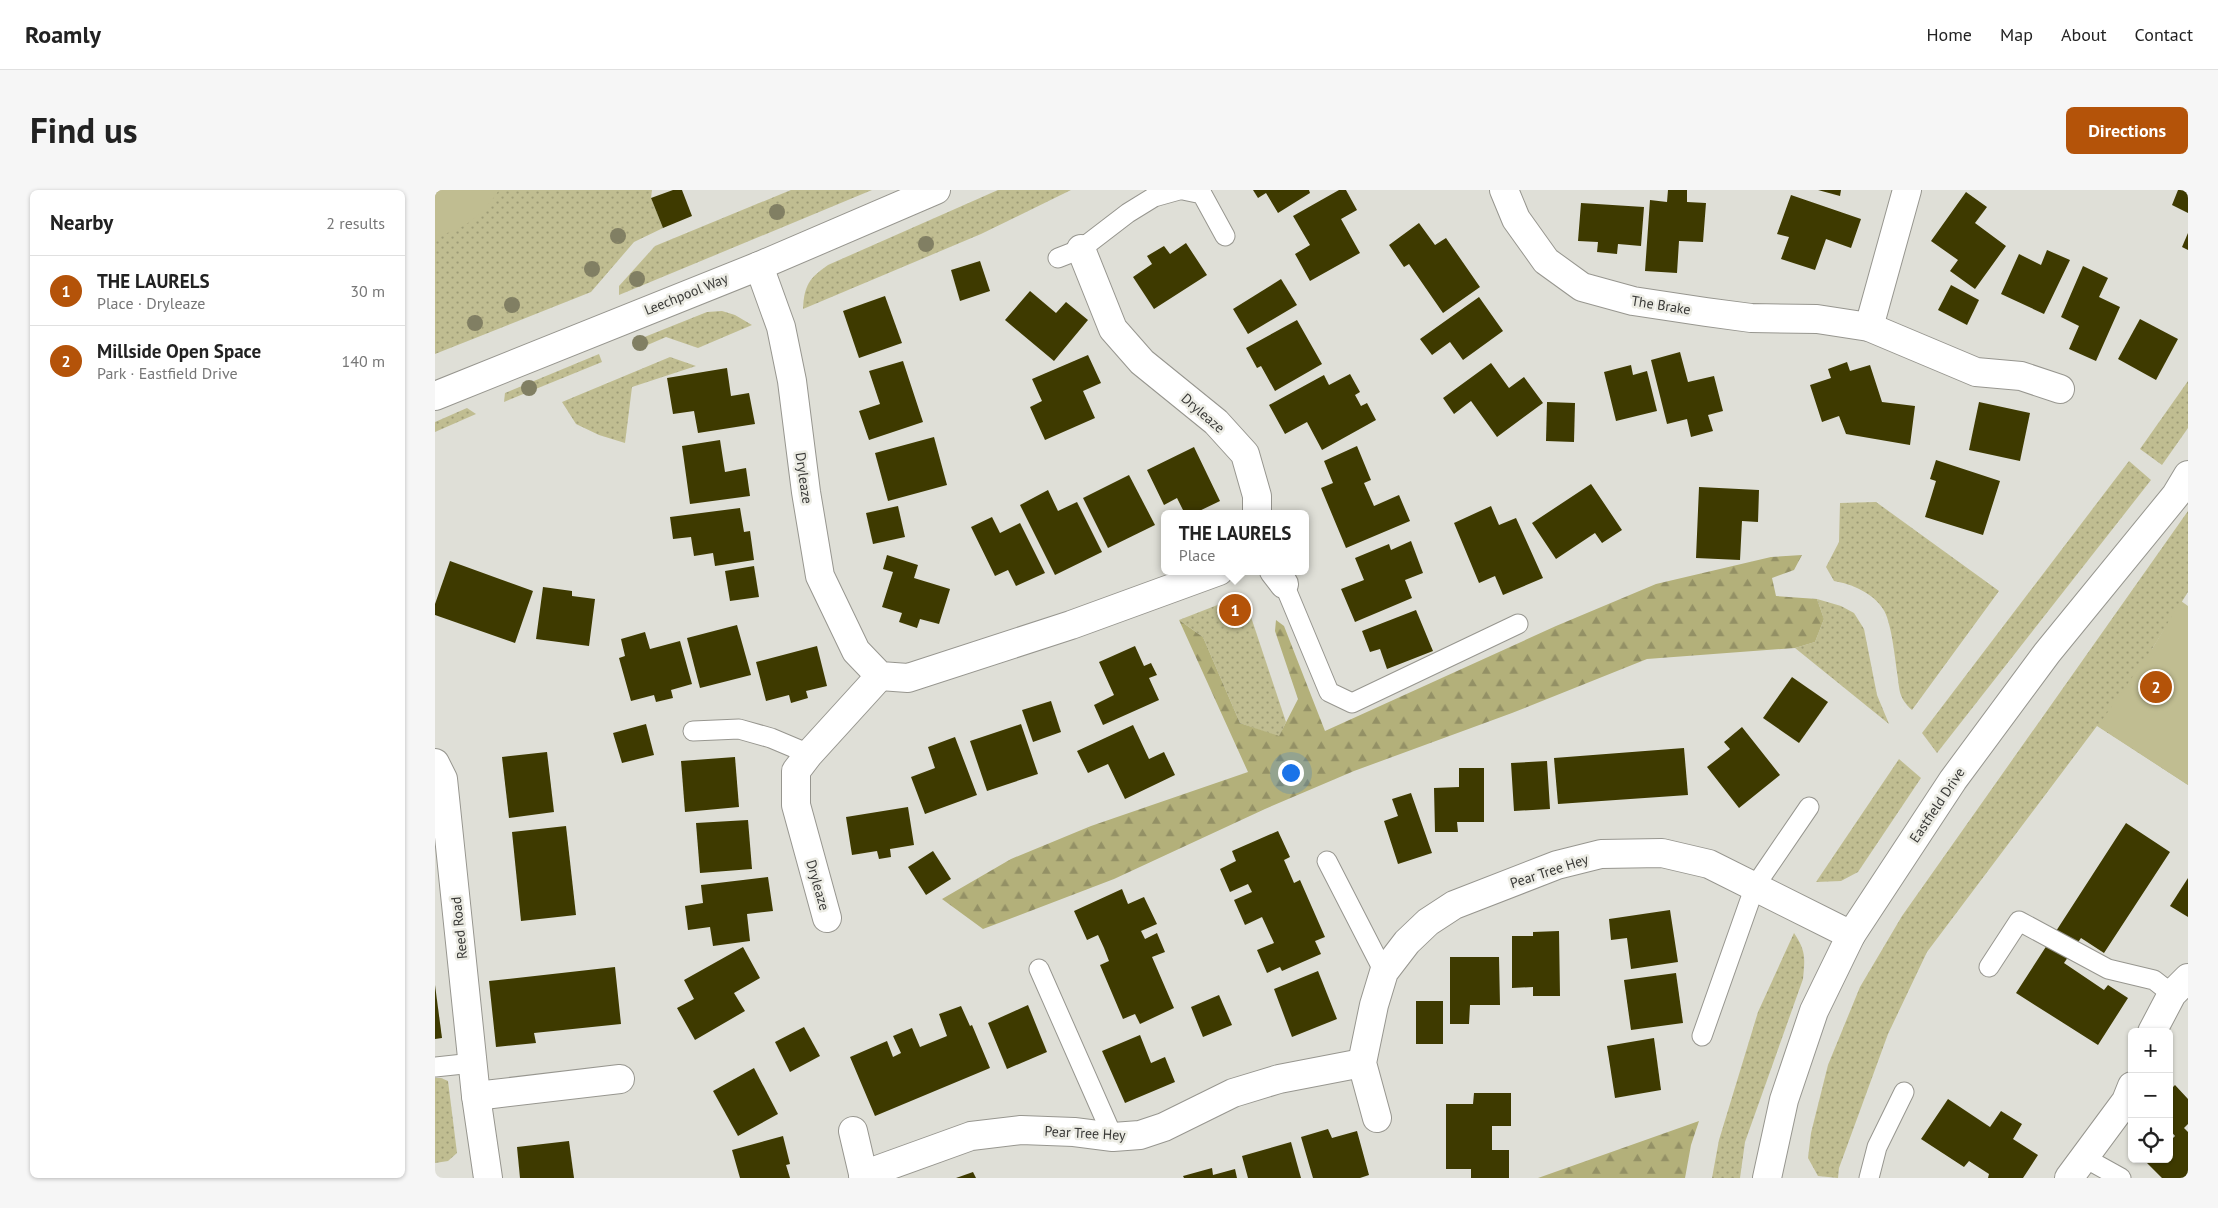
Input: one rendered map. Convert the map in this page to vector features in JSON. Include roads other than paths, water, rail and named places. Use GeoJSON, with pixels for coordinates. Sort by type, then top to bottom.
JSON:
{"type":"FeatureCollection","features":[{"type":"Feature","properties":{"kind":"street","name":"Leechpool Way"},"geometry":{"type":"LineString","coordinates":[[435,396],[759,266],[936,190]]}},
{"type":"Feature","properties":{"kind":"street","name":"The Brake"},"geometry":{"type":"LineString","coordinates":[[1505,190],[1515,219],[1546,261],[1582,287],[1633,301],[1706,312],[1751,318],[1817,319],[1869,327],[1976,372],[2021,376],[2060,389]]}},
{"type":"Feature","properties":{"kind":"street"},"geometry":{"type":"LineString","coordinates":[[1869,327],[1907,190]]}},
{"type":"Feature","properties":{"kind":"street","name":"Dryleaze"},"geometry":{"type":"LineString","coordinates":[[1070,253],[1113,329],[1142,362],[1216,422],[1245,454],[1257,496],[1257,510]]}},
{"type":"Feature","properties":{"kind":"street","name":"Dryleaze"},"geometry":{"type":"LineString","coordinates":[[759,266],[781,328],[792,381],[806,492],[820,576],[856,651],[880,676],[809,754],[796,772],[796,805],[827,918]]}},
{"type":"Feature","properties":{"kind":"street","name":"Eastfield Drive"},"geometry":{"type":"LineString","coordinates":[[1767,1178],[1783,1100],[1811,1020],[1851,935],[1953,780],[2047,653],[2176,495],[2188,475]]}},
{"type":"Feature","properties":{"kind":"street"},"geometry":{"type":"LineString","coordinates":[[880,676],[908,678],[1071,625],[1208,575]]}},
{"type":"Feature","properties":{"kind":"street","name":"Reed Road"},"geometry":{"type":"LineString","coordinates":[[435,763],[443,779],[476,1096],[488,1178]]}},
{"type":"Feature","properties":{"kind":"street","name":"Pear Tree Hey"},"geometry":{"type":"LineString","coordinates":[[1377,1118],[1362,1063],[1374,1005],[1384,972],[1407,942],[1428,922],[1454,905],[1557,865],[1601,854],[1662,853],[1709,864],[1851,935]]}},
{"type":"Feature","properties":{"kind":"street"},"geometry":{"type":"LineString","coordinates":[[2154,1028],[2180,986]]}},
{"type":"Feature","properties":{"kind":"street","name":"Pear Tree Hey"},"geometry":{"type":"LineString","coordinates":[[853,1131],[863,1176],[971,1136],[1021,1130],[1074,1132],[1113,1137],[1140,1135],[1164,1126],[1233,1093],[1279,1078],[1362,1063]]}},
{"type":"Feature","properties":{"kind":"street"},"geometry":{"type":"LineString","coordinates":[[476,1096],[621,1079]]}},
{"type":"Feature","properties":{"kind":"street"},"geometry":{"type":"LineString","coordinates":[[2077,1168],[2128,1096]]}},
{"type":"Feature","properties":{"kind":"lane"},"geometry":{"type":"LineString","coordinates":[[1070,253],[1154,197],[1179,190]]}},
{"type":"Feature","properties":{"kind":"lane"},"geometry":{"type":"LineString","coordinates":[[1183,190],[1202,194],[1225,236]]}},
{"type":"Feature","properties":{"kind":"lane"},"geometry":{"type":"LineString","coordinates":[[1279,577],[1329,692],[1352,703],[1518,624]]}},
{"type":"Feature","properties":{"kind":"lane"},"geometry":{"type":"LineString","coordinates":[[693,730],[739,729],[771,738],[809,754]]}},
{"type":"Feature","properties":{"kind":"lane"},"geometry":{"type":"LineString","coordinates":[[1702,1036],[1755,886],[1809,807]]}},
{"type":"Feature","properties":{"kind":"lane"},"geometry":{"type":"LineString","coordinates":[[1327,861],[1384,972]]}},
{"type":"Feature","properties":{"kind":"lane"},"geometry":{"type":"LineString","coordinates":[[1989,967],[2019,921],[2108,969],[2180,986]]}},
{"type":"Feature","properties":{"kind":"lane"},"geometry":{"type":"LineString","coordinates":[[1039,969],[1113,1137]]}},
{"type":"Feature","properties":{"kind":"lane"},"geometry":{"type":"LineString","coordinates":[[435,1067],[473,1064]]}},
{"type":"Feature","properties":{"kind":"lane"},"geometry":{"type":"LineString","coordinates":[[1869,1178],[1877,1146],[1905,1092]]}},
{"type":"Feature","properties":{"kind":"lane"},"geometry":{"type":"LineString","coordinates":[[2077,1168],[2121,1178]]}},
{"type":"Feature","properties":{"kind":"place","name":"THE LAURELS"},"geometry":{"type":"Point","coordinates":[1235,610]}},
{"type":"Feature","properties":{"kind":"place","name":"Millside Open Space"},"geometry":{"type":"Point","coordinates":[2156,687]}}]}
